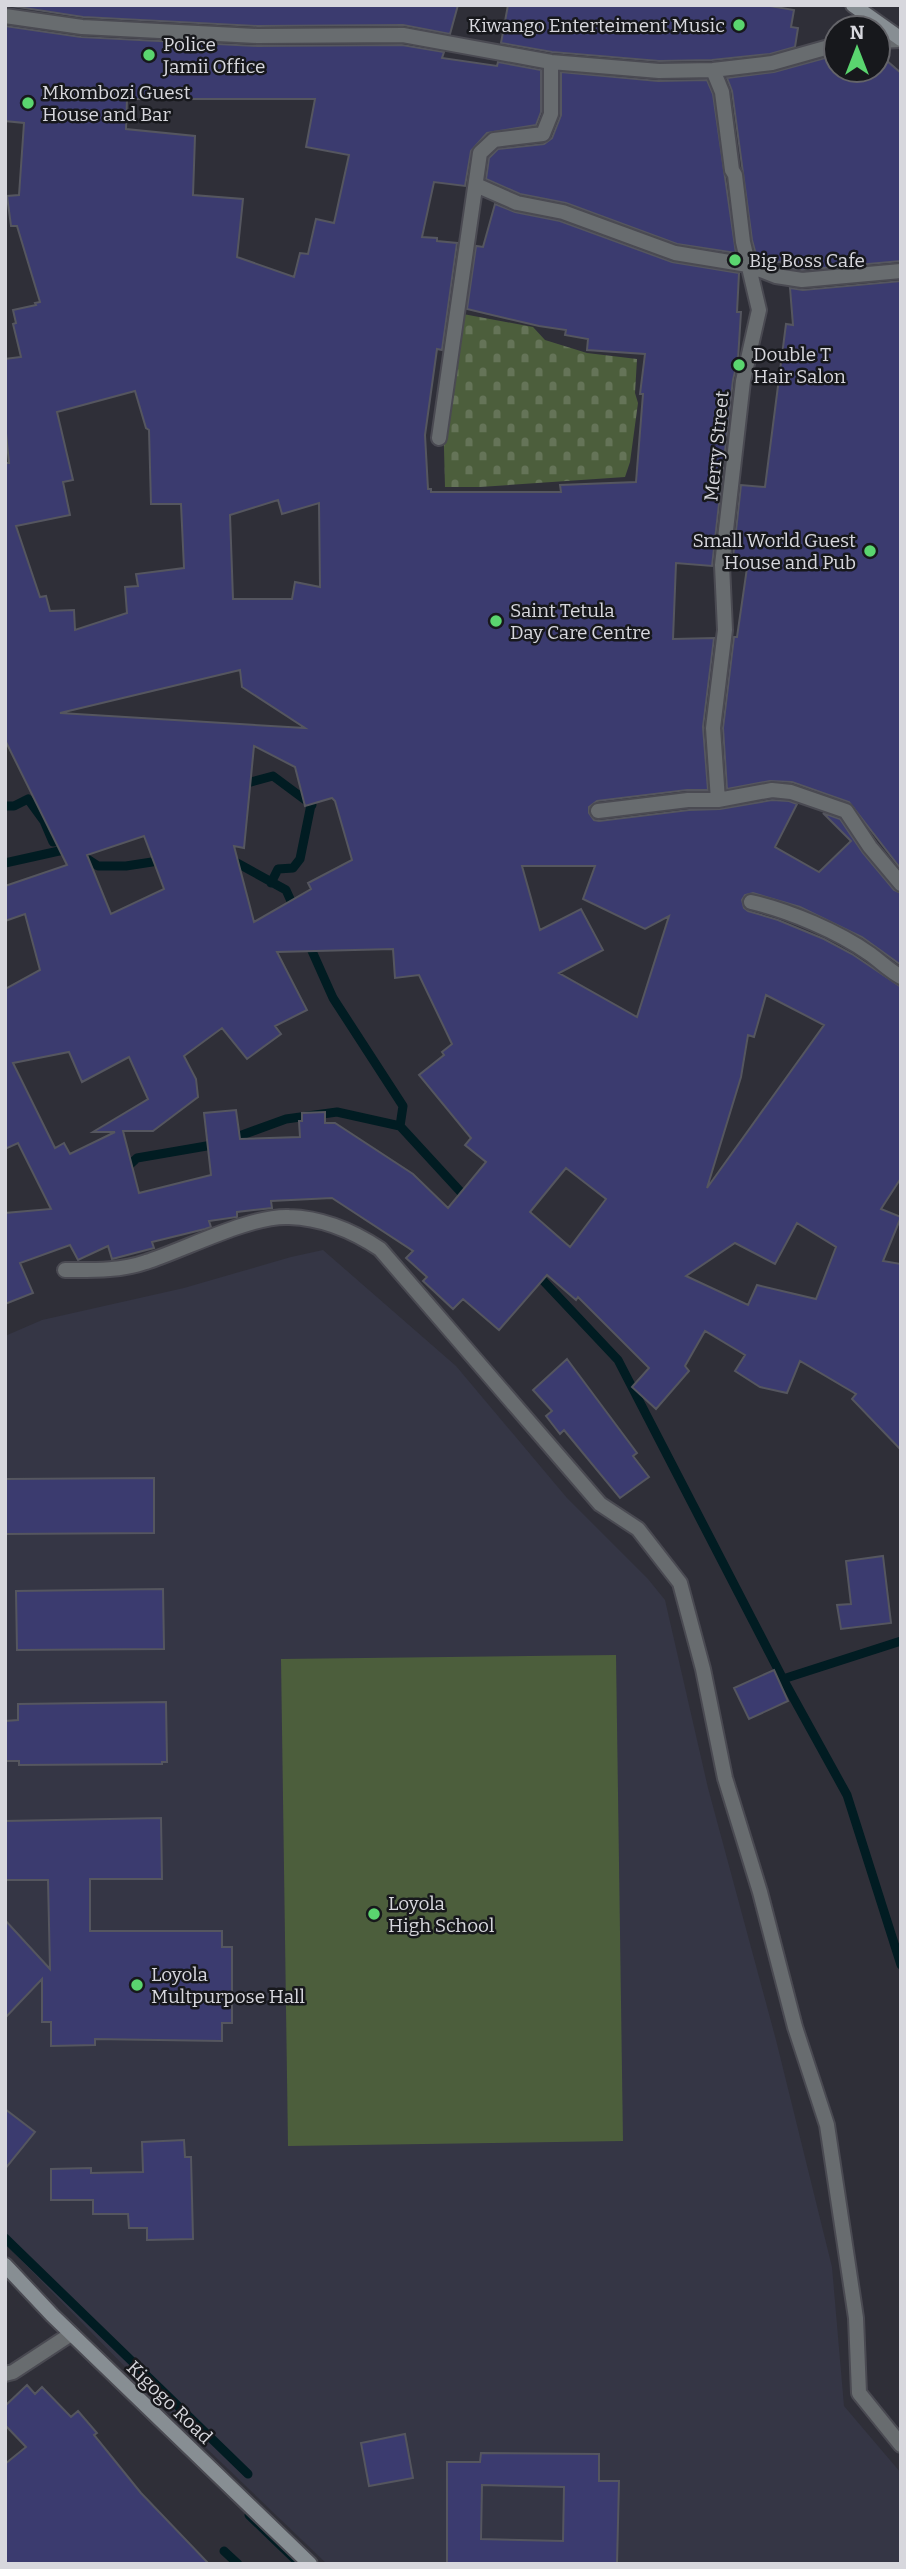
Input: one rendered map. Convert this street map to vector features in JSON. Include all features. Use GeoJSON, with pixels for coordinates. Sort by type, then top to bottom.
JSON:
{"type":"FeatureCollection","features":[{"type":"Feature","properties":{"kind":"main road"},"geometry":{"type":"LineString","coordinates":[[853,5],[901,39]]}},
{"type":"Feature","properties":{"kind":"main road","name":"Kigogo Road"},"geometry":{"type":"LineString","coordinates":[[5,2265],[71,2334],[310,2564]]}},
{"type":"Feature","properties":{"kind":"street"},"geometry":{"type":"LineString","coordinates":[[5,16],[82,27],[257,36],[402,35],[551,62],[659,71],[713,70],[772,63],[822,49]]}},
{"type":"Feature","properties":{"kind":"street"},"geometry":{"type":"LineString","coordinates":[[439,438],[480,153],[494,140],[543,134],[551,114],[551,62]]}},
{"type":"Feature","properties":{"kind":"street","name":"Merry Street"},"geometry":{"type":"LineString","coordinates":[[713,70],[722,92],[743,242],[759,310],[743,380],[722,565],[725,630],[713,728],[718,800]]}},
{"type":"Feature","properties":{"kind":"street"},"geometry":{"type":"LineString","coordinates":[[476,185],[517,203],[563,212],[675,253],[748,265],[776,276],[802,280],[901,271]]}},
{"type":"Feature","properties":{"kind":"street"},"geometry":{"type":"LineString","coordinates":[[598,811],[688,800],[718,800],[772,790],[808,796],[846,811],[870,847],[901,884]]}},
{"type":"Feature","properties":{"kind":"street"},"geometry":{"type":"LineString","coordinates":[[751,902],[771,906],[807,920],[869,953],[901,977]]}},
{"type":"Feature","properties":{"kind":"street"},"geometry":{"type":"LineString","coordinates":[[65,1270],[107,1270],[144,1263],[256,1222],[288,1216],[328,1224],[358,1234],[380,1249],[600,1504],[638,1529],[680,1583],[703,1669],[725,1778],[760,1892],[795,2027],[827,2125],[856,2318],[859,2393],[901,2445]]}},
{"type":"Feature","properties":{"kind":"street"},"geometry":{"type":"LineString","coordinates":[[5,2374],[13,2372],[71,2334]]}},
{"type":"Feature","properties":{"kind":"shaded area","name":"Loyola High School"},"geometry":{"type":"Polygon","coordinates":[[[323,1250],[456,1366],[567,1498],[648,1579],[665,1600],[708,1788],[776,2040],[832,2267],[844,2406],[901,2473],[901,2564],[327,2564],[175,2418],[5,2244],[5,1336],[42,1320],[184,1288],[323,1250]]]}},
{"type":"Feature","properties":{"kind":"green space"},"geometry":{"type":"Polygon","coordinates":[[[463,314],[533,327],[545,340],[587,353],[637,359],[635,393],[638,403],[630,462],[625,477],[445,487],[443,410],[463,314]]]}},
{"type":"Feature","properties":{"kind":"green space"},"geometry":{"type":"Polygon","coordinates":[[[616,1655],[623,2141],[288,2146],[281,1659],[616,1655]]]}},
{"type":"Feature","properties":{"kind":"building"},"geometry":{"type":"Polygon","coordinates":[[[5,5],[458,5],[450,34],[403,25],[257,26],[83,17],[5,5]]]}},
{"type":"Feature","properties":{"kind":"building"},"geometry":{"type":"Polygon","coordinates":[[[508,5],[764,5],[794,10],[791,27],[798,28],[795,47],[770,54],[712,60],[659,61],[552,52],[501,43],[508,5]]]}},
{"type":"Feature","properties":{"kind":"building"},"geometry":{"type":"Polygon","coordinates":[[[5,26],[81,37],[257,46],[402,45],[444,52],[442,58],[497,66],[498,62],[541,70],[541,112],[536,125],[487,133],[471,151],[465,186],[434,182],[422,237],[457,243],[442,350],[437,349],[425,435],[428,489],[431,489],[431,492],[561,492],[560,485],[636,482],[643,394],[640,394],[645,354],[587,350],[588,339],[565,335],[566,330],[467,309],[476,246],[483,247],[495,204],[515,212],[560,221],[672,262],[739,273],[737,312],[741,312],[738,359],[733,380],[712,566],[676,563],[673,639],[714,638],[703,727],[708,790],[597,801],[589,807],[589,813],[594,820],[599,821],[720,809],[772,800],[789,801],[797,804],[775,847],[819,872],[851,841],[823,813],[840,819],[863,853],[894,890],[901,893],[901,965],[862,937],[800,907],[753,893],[745,895],[742,900],[748,911],[824,939],[901,987],[901,1178],[881,1209],[901,1217],[883,1261],[901,1264],[901,1450],[852,1399],[856,1394],[800,1361],[787,1393],[760,1387],[735,1371],[745,1355],[705,1331],[685,1366],[689,1371],[656,1409],[632,1387],[649,1368],[578,1297],[576,1300],[547,1275],[499,1330],[463,1299],[453,1309],[423,1281],[427,1277],[406,1258],[413,1251],[332,1198],[271,1201],[272,1208],[237,1212],[237,1217],[209,1221],[211,1227],[152,1242],[154,1248],[112,1259],[108,1246],[78,1260],[70,1245],[20,1263],[33,1293],[5,1304],[5,1213],[51,1209],[18,1143],[5,1149],[5,989],[40,970],[25,914],[5,921],[5,886],[67,865],[5,740],[5,463],[9,463],[5,423],[5,359],[21,357],[13,324],[16,323],[13,310],[40,302],[17,226],[11,226],[7,196],[19,195],[24,123],[5,121],[5,26]],[[127,99],[126,129],[195,136],[193,195],[243,199],[237,257],[294,277],[300,253],[308,254],[316,219],[334,223],[349,155],[306,147],[315,99],[127,99]],[[135,391],[57,412],[73,480],[63,482],[70,515],[16,526],[40,597],[46,596],[50,611],[74,610],[75,630],[127,613],[125,587],[138,586],[136,574],[184,568],[181,504],[151,504],[149,430],[146,428],[135,391]],[[278,500],[230,515],[233,599],[292,599],[295,582],[320,587],[319,503],[282,514],[278,500]],[[240,670],[60,713],[305,728],[242,687],[240,670]],[[254,746],[244,848],[234,846],[254,922],[311,889],[308,883],[352,860],[335,801],[332,798],[305,806],[295,767],[254,746]],[[144,836],[87,855],[111,914],[164,889],[144,836]],[[522,866],[540,930],[581,909],[603,950],[559,973],[637,1017],[669,916],[645,929],[583,899],[595,866],[522,866]],[[393,949],[277,952],[307,1010],[275,1026],[281,1034],[247,1059],[222,1028],[184,1056],[196,1079],[198,1097],[153,1131],[123,1131],[139,1193],[211,1175],[204,1113],[236,1110],[240,1139],[300,1137],[299,1121],[302,1121],[302,1113],[325,1112],[325,1123],[335,1123],[413,1174],[448,1208],[486,1162],[465,1145],[471,1138],[419,1075],[444,1055],[442,1052],[452,1044],[419,975],[395,978],[393,949]],[[766,995],[754,1037],[748,1035],[741,1077],[707,1188],[824,1025],[766,995]],[[69,1052],[13,1063],[55,1148],[64,1143],[70,1154],[115,1132],[93,1132],[148,1099],[129,1057],[82,1082],[69,1052]],[[566,1168],[530,1212],[570,1247],[606,1199],[566,1168]],[[797,1223],[775,1264],[735,1243],[686,1276],[748,1305],[757,1285],[816,1299],[836,1247],[797,1223]]]}},
{"type":"Feature","properties":{"kind":"building"},"geometry":{"type":"Polygon","coordinates":[[[822,59],[822,84],[892,84],[892,65],[901,73],[901,261],[802,270],[789,268],[788,261],[769,263],[757,258],[752,240],[732,91],[727,78],[774,72],[822,59]]]}},
{"type":"Feature","properties":{"kind":"building"},"geometry":{"type":"Polygon","coordinates":[[[561,72],[658,81],[707,80],[713,94],[736,253],[677,244],[566,203],[520,194],[486,179],[489,158],[498,149],[544,144],[552,138],[561,115],[561,72]]]}},
{"type":"Feature","properties":{"kind":"building"},"geometry":{"type":"Polygon","coordinates":[[[901,281],[901,869],[849,802],[792,782],[770,781],[727,789],[723,728],[734,637],[737,637],[747,568],[732,567],[741,485],[765,487],[786,324],[793,325],[790,288],[803,290],[901,281]]]}},
{"type":"Feature","properties":{"kind":"building"},"geometry":{"type":"Polygon","coordinates":[[[567,1359],[637,1453],[633,1456],[649,1477],[620,1498],[564,1430],[560,1434],[546,1416],[552,1411],[533,1390],[567,1359]]]}},
{"type":"Feature","properties":{"kind":"building"},"geometry":{"type":"Polygon","coordinates":[[[154,1478],[154,1533],[5,1534],[5,1479],[154,1478]]]}},
{"type":"Feature","properties":{"kind":"building"},"geometry":{"type":"Polygon","coordinates":[[[883,1556],[891,1623],[841,1629],[837,1605],[851,1604],[846,1561],[883,1556]]]}},
{"type":"Feature","properties":{"kind":"building"},"geometry":{"type":"Polygon","coordinates":[[[163,1589],[164,1649],[17,1650],[16,1591],[163,1589]]]}},
{"type":"Feature","properties":{"kind":"building"},"geometry":{"type":"Polygon","coordinates":[[[774,1670],[788,1701],[749,1719],[734,1688],[774,1670]]]}},
{"type":"Feature","properties":{"kind":"building"},"geometry":{"type":"Polygon","coordinates":[[[166,1702],[167,1762],[162,1764],[19,1765],[19,1761],[5,1761],[5,1721],[18,1720],[18,1704],[166,1702]]]}},
{"type":"Feature","properties":{"kind":"building"},"geometry":{"type":"Polygon","coordinates":[[[161,1818],[162,1879],[90,1879],[90,1931],[222,1931],[222,1947],[232,1947],[232,2023],[222,2023],[222,2041],[95,2039],[95,2045],[51,2046],[51,2022],[42,2022],[42,1979],[5,2018],[5,1920],[50,1969],[48,1880],[5,1880],[5,1821],[161,1818]]]}},
{"type":"Feature","properties":{"kind":"building"},"geometry":{"type":"Polygon","coordinates":[[[5,2109],[35,2132],[5,2169],[5,2109]]]}},
{"type":"Feature","properties":{"kind":"building"},"geometry":{"type":"Polygon","coordinates":[[[184,2140],[185,2157],[191,2157],[193,2239],[147,2240],[147,2228],[129,2228],[128,2214],[93,2214],[93,2200],[51,2200],[51,2169],[91,2168],[91,2173],[143,2172],[142,2142],[184,2140]]]}},
{"type":"Feature","properties":{"kind":"building"},"geometry":{"type":"Polygon","coordinates":[[[27,2385],[35,2394],[42,2387],[71,2417],[78,2411],[141,2493],[209,2564],[5,2564],[5,2464],[26,2447],[5,2425],[5,2406],[27,2385]]]}},
{"type":"Feature","properties":{"kind":"building"},"geometry":{"type":"Polygon","coordinates":[[[405,2434],[413,2478],[369,2486],[361,2443],[405,2434]]]}},
{"type":"Feature","properties":{"kind":"building"},"geometry":{"type":"Polygon","coordinates":[[[481,2453],[599,2454],[599,2481],[619,2481],[617,2564],[447,2564],[447,2462],[480,2462],[481,2453]],[[482,2485],[481,2539],[563,2541],[564,2487],[482,2485]]]}},
{"type":"Feature","properties":{"kind":"waterway"},"geometry":{"type":"LineString","coordinates":[[240,785],[273,776],[312,805]]}},
{"type":"Feature","properties":{"kind":"waterway"},"geometry":{"type":"LineString","coordinates":[[271,883],[278,869],[293,868],[300,859],[313,795]]}},
{"type":"Feature","properties":{"kind":"waterway"},"geometry":{"type":"LineString","coordinates":[[6,806],[14,806],[28,799],[44,821],[53,842],[65,841]]}},
{"type":"Feature","properties":{"kind":"waterway"},"geometry":{"type":"LineString","coordinates":[[5,863],[68,849],[98,866],[126,866],[165,860]]}},
{"type":"Feature","properties":{"kind":"waterway"},"geometry":{"type":"LineString","coordinates":[[228,858],[286,890],[295,910]]}},
{"type":"Feature","properties":{"kind":"waterway"},"geometry":{"type":"LineString","coordinates":[[308,942],[333,998],[403,1106],[400,1126],[469,1201]]}},
{"type":"Feature","properties":{"kind":"waterway"},"geometry":{"type":"LineString","coordinates":[[231,1139],[286,1119],[337,1112],[400,1126]]}},
{"type":"Feature","properties":{"kind":"waterway"},"geometry":{"type":"LineString","coordinates":[[123,1171],[137,1158],[218,1144]]}},
{"type":"Feature","properties":{"kind":"waterway"},"geometry":{"type":"LineString","coordinates":[[536,1273],[618,1360],[783,1679],[847,1795],[901,1965]]}},
{"type":"Feature","properties":{"kind":"waterway"},"geometry":{"type":"LineString","coordinates":[[783,1679],[901,1641]]}},
{"type":"Feature","properties":{"kind":"waterway"},"geometry":{"type":"LineString","coordinates":[[5,2238],[248,2474]]}},
{"type":"Feature","properties":{"kind":"waterway"},"geometry":{"type":"LineString","coordinates":[[249,2515],[300,2564]]}},
{"type":"Feature","properties":{"kind":"waterway"},"geometry":{"type":"LineString","coordinates":[[224,2551],[238,2564]]}},
{"type":"Feature","properties":{"kind":"place","name":"Kiwango Enterteiment Music"},"geometry":{"type":"Point","coordinates":[739,25]}},
{"type":"Feature","properties":{"kind":"place","name":"Police Jamii Office"},"geometry":{"type":"Point","coordinates":[149,55]}},
{"type":"Feature","properties":{"kind":"place","name":"Mkombozi Guest House and Bar"},"geometry":{"type":"Point","coordinates":[28,103]}},
{"type":"Feature","properties":{"kind":"place","name":"Big Boss Cafe"},"geometry":{"type":"Point","coordinates":[735,260]}},
{"type":"Feature","properties":{"kind":"place","name":"Double T Hair Salon"},"geometry":{"type":"Point","coordinates":[739,365]}},
{"type":"Feature","properties":{"kind":"place","name":"Small World Guest House and Pub"},"geometry":{"type":"Point","coordinates":[870,551]}},
{"type":"Feature","properties":{"kind":"place","name":"Saint Tetula Day Care Centre"},"geometry":{"type":"Point","coordinates":[496,621]}},
{"type":"Feature","properties":{"kind":"place","name":"Loyola High School"},"geometry":{"type":"Point","coordinates":[374,1914]}},
{"type":"Feature","properties":{"kind":"place","name":"Loyola Multpurpose Hall"},"geometry":{"type":"Point","coordinates":[137,1985]}}]}
